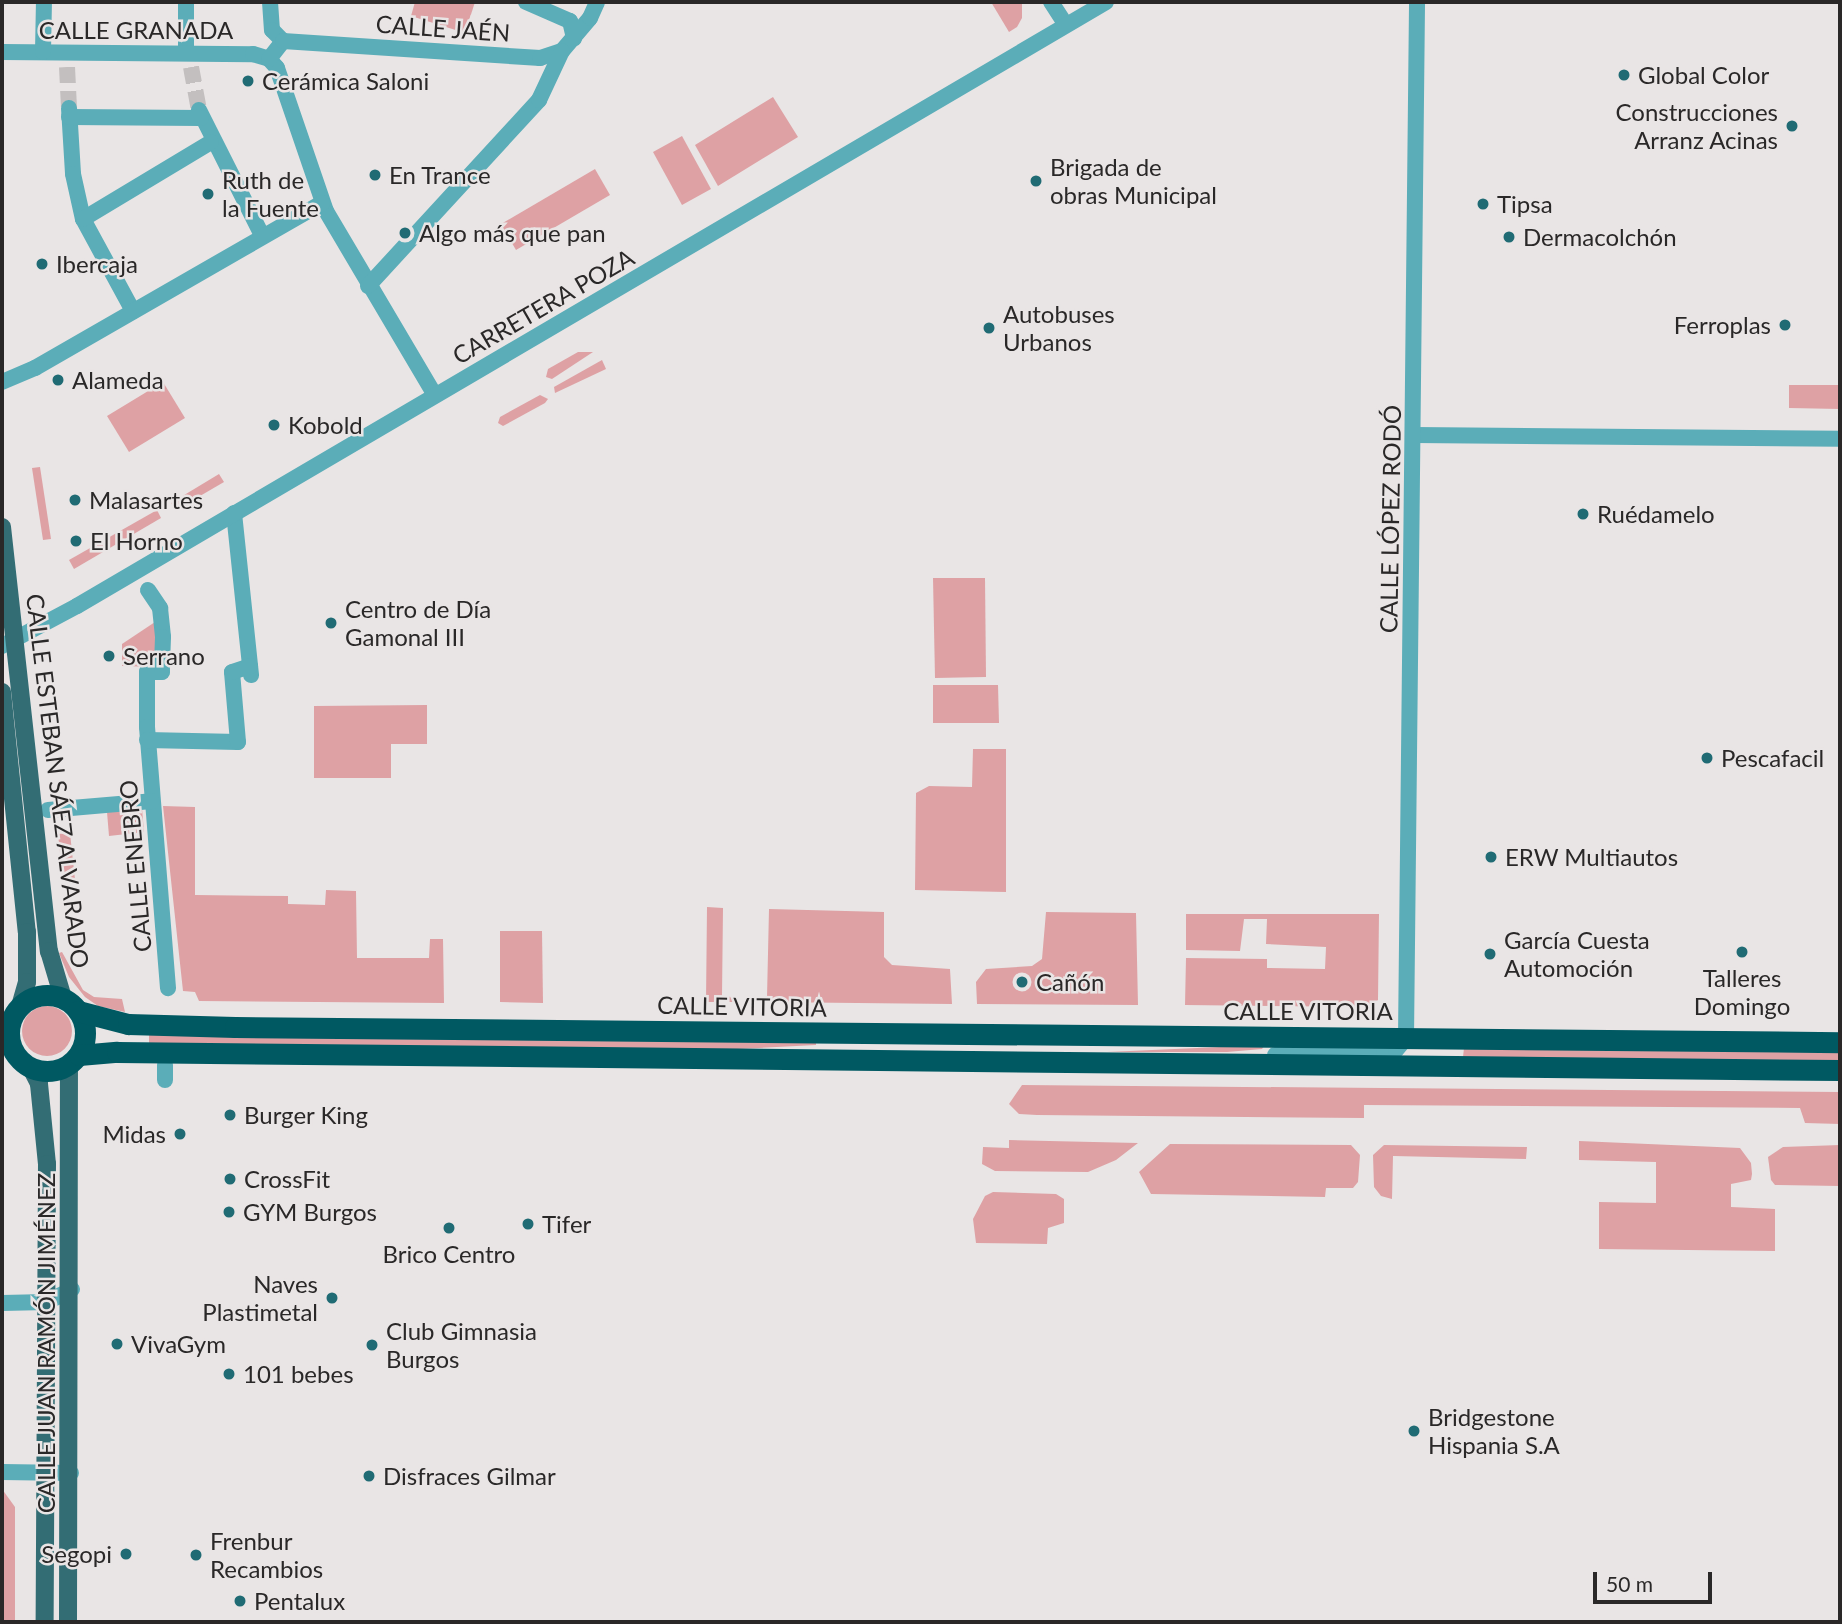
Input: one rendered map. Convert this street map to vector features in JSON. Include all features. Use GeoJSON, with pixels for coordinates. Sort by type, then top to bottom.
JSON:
{"type":"FeatureCollection","features":[{"type":"Feature","properties":{"kind":"highway"},"geometry":{"type":"LineString","coordinates":[[40,995],[71,1004],[86,1033],[74,1060],[44,1072],[31,1068],[8,1053],[11,1017],[40,995]]}},
{"type":"Feature","properties":{"kind":"highway","name":"CALLE VITORIA"},"geometry":{"type":"LineString","coordinates":[[71,1004],[128,1024],[235,1027],[1840,1042]]}},
{"type":"Feature","properties":{"kind":"highway"},"geometry":{"type":"LineString","coordinates":[[1406,1038],[1445,1066]]}},
{"type":"Feature","properties":{"kind":"highway","name":"CALLE VITORIA"},"geometry":{"type":"LineString","coordinates":[[74,1060],[117,1052],[1840,1070]]}},
{"type":"Feature","properties":{"kind":"main road","name":"CALLE ESTEBAN SÁEZ ALVARADO"},"geometry":{"type":"LineString","coordinates":[[2,527],[9,642],[49,951],[71,1004]]}},
{"type":"Feature","properties":{"kind":"main road","name":"CALLE ESTEBAN SÁEZ ALVARADO"},"geometry":{"type":"LineString","coordinates":[[2,692],[27,932],[27,982],[11,1017]]}},
{"type":"Feature","properties":{"kind":"main road","name":"CALLE JUAN RAMÓN JIMÉNEZ"},"geometry":{"type":"LineString","coordinates":[[68,1622],[74,1060]]}},
{"type":"Feature","properties":{"kind":"main road","name":"CALLE JUAN RAMÓN JIMÉNEZ"},"geometry":{"type":"LineString","coordinates":[[31,1068],[38,1084],[47,1164],[44,1622]]}},
{"type":"Feature","properties":{"kind":"street"},"geometry":{"type":"LineString","coordinates":[[43,52],[44,2]]}},
{"type":"Feature","properties":{"kind":"street"},"geometry":{"type":"LineString","coordinates":[[186,2],[189,58]]}},
{"type":"Feature","properties":{"kind":"street"},"geometry":{"type":"LineString","coordinates":[[270,2],[272,30],[283,41],[269,59],[277,68],[322,203],[368,286],[435,395]]}},
{"type":"Feature","properties":{"kind":"street"},"geometry":{"type":"LineString","coordinates":[[526,2],[570,21],[568,45]]}},
{"type":"Feature","properties":{"kind":"street"},"geometry":{"type":"LineString","coordinates":[[368,286],[539,100],[568,45],[597,2]]}},
{"type":"Feature","properties":{"kind":"street"},"geometry":{"type":"LineString","coordinates":[[1051,2],[1066,25]]}},
{"type":"Feature","properties":{"kind":"street","name":"CARRETERA POZA"},"geometry":{"type":"LineString","coordinates":[[9,642],[1106,2]]}},
{"type":"Feature","properties":{"kind":"street","name":"CALLE LÓPEZ RODÓ"},"geometry":{"type":"LineString","coordinates":[[1406,1038],[1417,2]]}},
{"type":"Feature","properties":{"kind":"street","name":"CALLE JAÉN"},"geometry":{"type":"LineString","coordinates":[[283,41],[540,58],[568,45]]}},
{"type":"Feature","properties":{"kind":"street","name":"CALLE GRANADA"},"geometry":{"type":"LineString","coordinates":[[2,52],[43,52],[66,60],[253,54],[269,59]]}},
{"type":"Feature","properties":{"kind":"street"},"geometry":{"type":"LineString","coordinates":[[133,311],[83,219],[73,174],[69,112],[200,114],[211,142],[262,235]]}},
{"type":"Feature","properties":{"kind":"street"},"geometry":{"type":"LineString","coordinates":[[83,219],[211,142]]}},
{"type":"Feature","properties":{"kind":"street"},"geometry":{"type":"LineString","coordinates":[[2,382],[35,369],[262,235],[322,203]]}},
{"type":"Feature","properties":{"kind":"street"},"geometry":{"type":"LineString","coordinates":[[1414,435],[1840,439]]}},
{"type":"Feature","properties":{"kind":"street"},"geometry":{"type":"LineString","coordinates":[[147,740],[238,742],[232,673],[251,671],[234,513]]}},
{"type":"Feature","properties":{"kind":"street","name":"CALLE ENEBRO"},"geometry":{"type":"LineString","coordinates":[[148,590],[160,608],[163,637],[162,672],[147,672],[147,740],[167,988]]}},
{"type":"Feature","properties":{"kind":"street"},"geometry":{"type":"LineString","coordinates":[[48,810],[152,801]]}},
{"type":"Feature","properties":{"kind":"street","name":"CALLE VITORIA"},"geometry":{"type":"LineString","coordinates":[[1232,1065],[1282,1054],[1384,1053],[1396,1050],[1406,1038]]}},
{"type":"Feature","properties":{"kind":"street"},"geometry":{"type":"LineString","coordinates":[[2,1303],[47,1302],[72,1289]]}},
{"type":"Feature","properties":{"kind":"street"},"geometry":{"type":"LineString","coordinates":[[2,1472],[71,1474]]}},
{"type":"Feature","properties":{"kind":"shaded area"},"geometry":{"type":"Polygon","coordinates":[[[415,2],[475,2],[465,33],[411,16],[415,2]]]}},
{"type":"Feature","properties":{"kind":"shaded area"},"geometry":{"type":"Polygon","coordinates":[[[991,2],[1022,2],[1022,18],[1017,27],[1009,32],[991,2]]]}},
{"type":"Feature","properties":{"kind":"shaded area"},"geometry":{"type":"Polygon","coordinates":[[[773,97],[798,137],[718,186],[695,145],[773,97]]]}},
{"type":"Feature","properties":{"kind":"shaded area"},"geometry":{"type":"Polygon","coordinates":[[[682,136],[711,189],[682,205],[653,152],[682,136]]]}},
{"type":"Feature","properties":{"kind":"shaded area"},"geometry":{"type":"Polygon","coordinates":[[[595,169],[610,195],[516,250],[501,224],[595,169]]]}},
{"type":"Feature","properties":{"kind":"shaded area"},"geometry":{"type":"Polygon","coordinates":[[[578,352],[593,352],[552,379],[546,377],[548,369],[578,352]]]}},
{"type":"Feature","properties":{"kind":"shaded area"},"geometry":{"type":"Polygon","coordinates":[[[602,360],[606,369],[555,393],[554,387],[602,360]]]}},
{"type":"Feature","properties":{"kind":"shaded area"},"geometry":{"type":"Polygon","coordinates":[[[163,382],[185,418],[129,452],[107,416],[163,382]]]}},
{"type":"Feature","properties":{"kind":"shaded area"},"geometry":{"type":"Polygon","coordinates":[[[1789,385],[1840,385],[1840,409],[1789,408],[1789,385]]]}},
{"type":"Feature","properties":{"kind":"shaded area"},"geometry":{"type":"Polygon","coordinates":[[[540,395],[548,399],[545,403],[503,426],[498,423],[500,417],[540,395]]]}},
{"type":"Feature","properties":{"kind":"shaded area"},"geometry":{"type":"Polygon","coordinates":[[[40,467],[51,539],[43,540],[32,468],[40,467]]]}},
{"type":"Feature","properties":{"kind":"shaded area"},"geometry":{"type":"Polygon","coordinates":[[[219,474],[224,482],[176,510],[171,503],[219,474]]]}},
{"type":"Feature","properties":{"kind":"shaded area"},"geometry":{"type":"Polygon","coordinates":[[[157,510],[161,518],[74,569],[69,560],[157,510]]]}},
{"type":"Feature","properties":{"kind":"shaded area"},"geometry":{"type":"Polygon","coordinates":[[[933,578],[985,578],[986,677],[935,678],[933,578]]]}},
{"type":"Feature","properties":{"kind":"shaded area"},"geometry":{"type":"Polygon","coordinates":[[[155,622],[157,667],[122,666],[122,644],[155,622]]]}},
{"type":"Feature","properties":{"kind":"shaded area"},"geometry":{"type":"Polygon","coordinates":[[[933,685],[998,685],[999,723],[933,723],[933,685]]]}},
{"type":"Feature","properties":{"kind":"shaded area"},"geometry":{"type":"Polygon","coordinates":[[[427,705],[427,744],[391,744],[391,778],[314,778],[314,706],[427,705]]]}},
{"type":"Feature","properties":{"kind":"shaded area"},"geometry":{"type":"Polygon","coordinates":[[[973,749],[1006,749],[1006,892],[915,890],[916,793],[929,786],[972,787],[973,749]]]}},
{"type":"Feature","properties":{"kind":"shaded area"},"geometry":{"type":"Polygon","coordinates":[[[163,806],[195,807],[195,895],[288,896],[288,904],[325,905],[326,890],[356,891],[357,958],[429,958],[430,939],[443,939],[444,1003],[199,1001],[195,992],[183,991],[163,806]]]}},
{"type":"Feature","properties":{"kind":"shaded area"},"geometry":{"type":"Polygon","coordinates":[[[142,809],[144,832],[109,836],[107,812],[142,809]]]}},
{"type":"Feature","properties":{"kind":"shaded area"},"geometry":{"type":"Polygon","coordinates":[[[70,833],[75,880],[63,881],[58,834],[70,833]]]}},
{"type":"Feature","properties":{"kind":"shaded area"},"geometry":{"type":"Polygon","coordinates":[[[707,907],[723,908],[722,996],[734,997],[734,1002],[706,1002],[707,907]]]}},
{"type":"Feature","properties":{"kind":"shaded area"},"geometry":{"type":"Polygon","coordinates":[[[769,909],[884,912],[884,957],[892,965],[950,969],[952,1004],[754,1002],[754,997],[767,997],[769,909]]]}},
{"type":"Feature","properties":{"kind":"shaded area"},"geometry":{"type":"Polygon","coordinates":[[[1046,912],[1136,913],[1138,1005],[977,1004],[976,982],[986,969],[1032,966],[1042,959],[1046,912]]]}},
{"type":"Feature","properties":{"kind":"shaded area"},"geometry":{"type":"Polygon","coordinates":[[[1186,914],[1379,914],[1378,1000],[1366,1007],[1185,1005],[1186,958],[1267,959],[1267,968],[1325,969],[1326,947],[1266,944],[1267,919],[1244,919],[1240,951],[1186,950],[1186,914]]]}},
{"type":"Feature","properties":{"kind":"shaded area"},"geometry":{"type":"Polygon","coordinates":[[[500,931],[542,931],[543,1003],[500,1002],[500,931]]]}},
{"type":"Feature","properties":{"kind":"shaded area"},"geometry":{"type":"Polygon","coordinates":[[[62,952],[83,990],[94,997],[122,999],[125,1012],[98,1006],[85,997],[69,977],[59,953],[62,952]]]}},
{"type":"Feature","properties":{"kind":"shaded area"},"geometry":{"type":"Polygon","coordinates":[[[47,1006],[64,1014],[72,1031],[64,1048],[47,1056],[30,1048],[22,1031],[30,1014],[47,1006]]]}},
{"type":"Feature","properties":{"kind":"shaded area"},"geometry":{"type":"Polygon","coordinates":[[[149,1034],[816,1041],[816,1045],[717,1050],[149,1043],[149,1034]]]}},
{"type":"Feature","properties":{"kind":"shaded area"},"geometry":{"type":"Polygon","coordinates":[[[1265,1045],[1262,1049],[1227,1052],[1107,1052],[1265,1045]]]}},
{"type":"Feature","properties":{"kind":"shaded area"},"geometry":{"type":"Polygon","coordinates":[[[1464,1048],[1840,1051],[1840,1061],[1463,1057],[1464,1048]]]}},
{"type":"Feature","properties":{"kind":"shaded area"},"geometry":{"type":"Polygon","coordinates":[[[1022,1085],[1840,1092],[1840,1124],[1805,1123],[1800,1108],[1364,1105],[1364,1118],[1037,1115],[1019,1114],[1009,1104],[1022,1085]]]}},
{"type":"Feature","properties":{"kind":"shaded area"},"geometry":{"type":"Polygon","coordinates":[[[1009,1140],[1138,1143],[1116,1160],[1088,1172],[995,1171],[982,1164],[983,1147],[1009,1148],[1009,1140]]]}},
{"type":"Feature","properties":{"kind":"shaded area"},"geometry":{"type":"Polygon","coordinates":[[[1579,1141],[1740,1148],[1751,1163],[1752,1174],[1751,1180],[1731,1184],[1731,1207],[1775,1209],[1775,1251],[1599,1249],[1599,1202],[1656,1203],[1656,1162],[1579,1160],[1579,1141]]]}},
{"type":"Feature","properties":{"kind":"shaded area"},"geometry":{"type":"Polygon","coordinates":[[[1170,1144],[1351,1145],[1360,1155],[1358,1182],[1353,1188],[1326,1188],[1325,1197],[1151,1194],[1139,1172],[1170,1144]]]}},
{"type":"Feature","properties":{"kind":"shaded area"},"geometry":{"type":"Polygon","coordinates":[[[1384,1145],[1527,1147],[1526,1159],[1393,1156],[1392,1199],[1381,1196],[1374,1187],[1373,1155],[1384,1145]]]}},
{"type":"Feature","properties":{"kind":"shaded area"},"geometry":{"type":"Polygon","coordinates":[[[1840,1145],[1840,1186],[1775,1185],[1771,1180],[1768,1157],[1783,1147],[1840,1145]]]}},
{"type":"Feature","properties":{"kind":"shaded area"},"geometry":{"type":"Polygon","coordinates":[[[993,1192],[1056,1194],[1064,1199],[1064,1223],[1048,1228],[1047,1244],[976,1243],[973,1219],[985,1196],[993,1192]]]}},
{"type":"Feature","properties":{"kind":"shaded area"},"geometry":{"type":"Polygon","coordinates":[[[2,1489],[15,1507],[15,1622],[2,1622],[2,1489]]]}},
{"type":"Feature","properties":{"kind":"tunnel"},"geometry":{"type":"LineString","coordinates":[[67,67],[69,108]]}},
{"type":"Feature","properties":{"kind":"tunnel"},"geometry":{"type":"LineString","coordinates":[[191,67],[199,110]]}},
{"type":"Feature","properties":{"kind":"place","name":"Global Color"},"geometry":{"type":"Point","coordinates":[1624,75]}},
{"type":"Feature","properties":{"kind":"place","name":"Cerámica Saloni"},"geometry":{"type":"Point","coordinates":[248,81]}},
{"type":"Feature","properties":{"kind":"place","name":"Construcciones Arranz Acinas"},"geometry":{"type":"Point","coordinates":[1792,126]}},
{"type":"Feature","properties":{"kind":"place","name":"En Trance"},"geometry":{"type":"Point","coordinates":[375,175]}},
{"type":"Feature","properties":{"kind":"place","name":"Brigada de obras Municipal"},"geometry":{"type":"Point","coordinates":[1036,181]}},
{"type":"Feature","properties":{"kind":"place","name":"Ruth de la Fuente"},"geometry":{"type":"Point","coordinates":[208,194]}},
{"type":"Feature","properties":{"kind":"place","name":"Tipsa"},"geometry":{"type":"Point","coordinates":[1483,204]}},
{"type":"Feature","properties":{"kind":"place","name":"Algo más que pan"},"geometry":{"type":"Point","coordinates":[405,233]}},
{"type":"Feature","properties":{"kind":"place","name":"Dermacolchón"},"geometry":{"type":"Point","coordinates":[1509,237]}},
{"type":"Feature","properties":{"kind":"place","name":"Ibercaja"},"geometry":{"type":"Point","coordinates":[42,264]}},
{"type":"Feature","properties":{"kind":"place","name":"Ferroplas"},"geometry":{"type":"Point","coordinates":[1785,325]}},
{"type":"Feature","properties":{"kind":"place","name":"Autobuses Urbanos"},"geometry":{"type":"Point","coordinates":[989,328]}},
{"type":"Feature","properties":{"kind":"place","name":"Alameda"},"geometry":{"type":"Point","coordinates":[58,380]}},
{"type":"Feature","properties":{"kind":"place","name":"Kobold"},"geometry":{"type":"Point","coordinates":[274,425]}},
{"type":"Feature","properties":{"kind":"place","name":"Malasartes"},"geometry":{"type":"Point","coordinates":[75,500]}},
{"type":"Feature","properties":{"kind":"place","name":"Ruédamelo"},"geometry":{"type":"Point","coordinates":[1583,514]}},
{"type":"Feature","properties":{"kind":"place","name":"El Horno"},"geometry":{"type":"Point","coordinates":[76,541]}},
{"type":"Feature","properties":{"kind":"place","name":"Centro de Día Gamonal III"},"geometry":{"type":"Point","coordinates":[331,623]}},
{"type":"Feature","properties":{"kind":"place","name":"Serrano"},"geometry":{"type":"Point","coordinates":[109,656]}},
{"type":"Feature","properties":{"kind":"place","name":"Pescafacil"},"geometry":{"type":"Point","coordinates":[1707,758]}},
{"type":"Feature","properties":{"kind":"place","name":"ERW Multiautos"},"geometry":{"type":"Point","coordinates":[1491,857]}},
{"type":"Feature","properties":{"kind":"place","name":"Talleres Domingo"},"geometry":{"type":"Point","coordinates":[1742,952]}},
{"type":"Feature","properties":{"kind":"place","name":"García Cuesta Automoción"},"geometry":{"type":"Point","coordinates":[1490,954]}},
{"type":"Feature","properties":{"kind":"place","name":"Cañón"},"geometry":{"type":"Point","coordinates":[1022,982]}},
{"type":"Feature","properties":{"kind":"place","name":"Burger King"},"geometry":{"type":"Point","coordinates":[230,1115]}},
{"type":"Feature","properties":{"kind":"place","name":"Midas"},"geometry":{"type":"Point","coordinates":[180,1134]}},
{"type":"Feature","properties":{"kind":"place","name":"CrossFit"},"geometry":{"type":"Point","coordinates":[230,1179]}},
{"type":"Feature","properties":{"kind":"place","name":"GYM Burgos"},"geometry":{"type":"Point","coordinates":[229,1212]}},
{"type":"Feature","properties":{"kind":"place","name":"Tifer"},"geometry":{"type":"Point","coordinates":[528,1224]}},
{"type":"Feature","properties":{"kind":"place","name":"Brico Centro"},"geometry":{"type":"Point","coordinates":[449,1228]}},
{"type":"Feature","properties":{"kind":"place","name":"Naves Plastimetal"},"geometry":{"type":"Point","coordinates":[332,1298]}},
{"type":"Feature","properties":{"kind":"place","name":"VivaGym"},"geometry":{"type":"Point","coordinates":[117,1344]}},
{"type":"Feature","properties":{"kind":"place","name":"Club Gimnasia Burgos"},"geometry":{"type":"Point","coordinates":[372,1345]}},
{"type":"Feature","properties":{"kind":"place","name":"101 bebes"},"geometry":{"type":"Point","coordinates":[229,1374]}},
{"type":"Feature","properties":{"kind":"place","name":"Bridgestone Hispania S.A"},"geometry":{"type":"Point","coordinates":[1414,1431]}},
{"type":"Feature","properties":{"kind":"place","name":"Disfraces Gilmar"},"geometry":{"type":"Point","coordinates":[369,1476]}},
{"type":"Feature","properties":{"kind":"place","name":"Segopi"},"geometry":{"type":"Point","coordinates":[126,1554]}},
{"type":"Feature","properties":{"kind":"place","name":"Frenbur Recambios"},"geometry":{"type":"Point","coordinates":[196,1555]}},
{"type":"Feature","properties":{"kind":"place","name":"Pentalux"},"geometry":{"type":"Point","coordinates":[240,1601]}}]}
